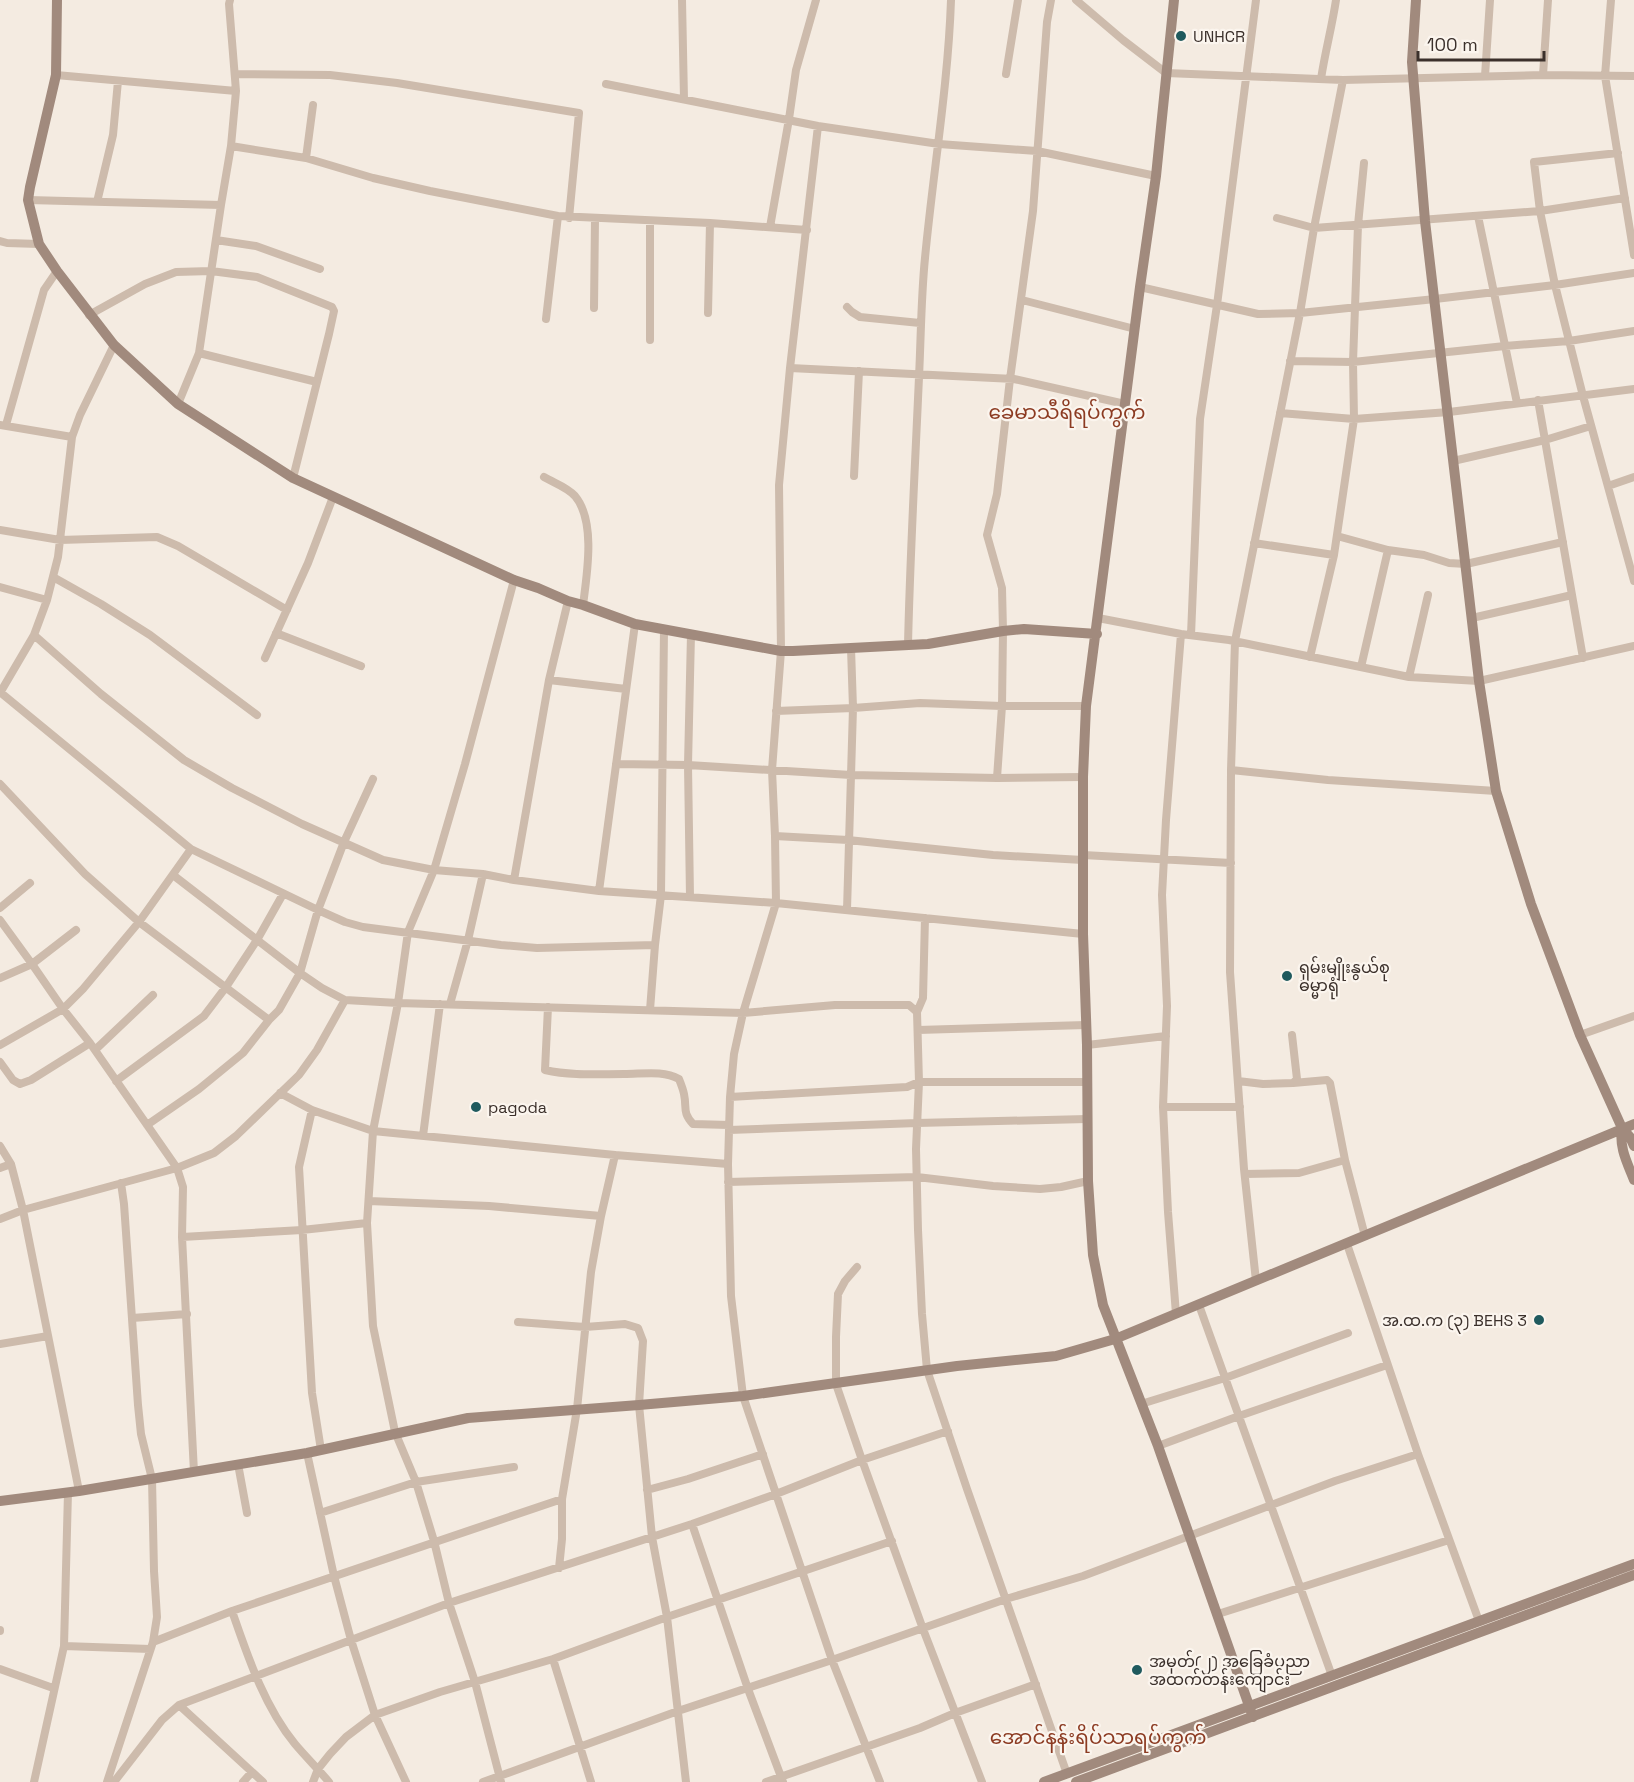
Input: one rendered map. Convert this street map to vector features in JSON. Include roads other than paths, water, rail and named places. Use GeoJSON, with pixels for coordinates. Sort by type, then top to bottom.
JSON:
{"type":"FeatureCollection","features":[{"type":"Feature","properties":{"kind":"street"},"geometry":{"type":"LineString","coordinates":[[57,0],[56,75],[28,200],[39,244],[89,315],[114,345],[178,404],[292,478],[514,580],[635,624],[781,651],[928,645],[1024,629],[1096,634]]}},
{"type":"Feature","properties":{"kind":"street"},"geometry":{"type":"LineString","coordinates":[[178,404],[199,353],[231,146],[236,74],[230,0]]}},
{"type":"Feature","properties":{"kind":"street"},"geometry":{"type":"LineString","coordinates":[[682,0],[684,99]]}},
{"type":"Feature","properties":{"kind":"street"},"geometry":{"type":"LineString","coordinates":[[770,227],[796,70],[816,0]]}},
{"type":"Feature","properties":{"kind":"street"},"geometry":{"type":"LineString","coordinates":[[908,645],[910,535],[920,323],[925,258],[939,144],[951,0]]}},
{"type":"Feature","properties":{"kind":"street"},"geometry":{"type":"LineString","coordinates":[[1006,74],[1018,0]]}},
{"type":"Feature","properties":{"kind":"street"},"geometry":{"type":"LineString","coordinates":[[997,778],[1002,706],[1002,588],[987,535],[997,494],[1033,211],[1047,22],[1051,0]]}},
{"type":"Feature","properties":{"kind":"street"},"geometry":{"type":"LineString","coordinates":[[1076,0],[1166,73],[1246,78],[1343,80],[1543,75],[1634,76]]}},
{"type":"Feature","properties":{"kind":"street"},"geometry":{"type":"LineString","coordinates":[[1174,0],[1156,176],[1086,706],[1083,777],[1083,934],[1088,1181],[1093,1255],[1102,1305],[1158,1446],[1251,1711]]}},
{"type":"Feature","properties":{"kind":"street"},"geometry":{"type":"LineString","coordinates":[[1191,635],[1200,419],[1256,0]]}},
{"type":"Feature","properties":{"kind":"street"},"geometry":{"type":"LineString","coordinates":[[1321,79],[1336,0]]}},
{"type":"Feature","properties":{"kind":"street"},"geometry":{"type":"LineString","coordinates":[[1416,0],[1412,62],[1425,221],[1479,681],[1496,791],[1531,904],[1580,1035],[1622,1128],[1634,1146]]}},
{"type":"Feature","properties":{"kind":"street"},"geometry":{"type":"LineString","coordinates":[[1485,76],[1490,0]]}},
{"type":"Feature","properties":{"kind":"street"},"geometry":{"type":"LineString","coordinates":[[1543,75],[1548,0]]}},
{"type":"Feature","properties":{"kind":"street"},"geometry":{"type":"LineString","coordinates":[[1611,0],[1605,76],[1634,255]]}},
{"type":"Feature","properties":{"kind":"street"},"geometry":{"type":"LineString","coordinates":[[236,74],[330,75],[397,83],[579,113],[569,218]]}},
{"type":"Feature","properties":{"kind":"street"},"geometry":{"type":"LineString","coordinates":[[56,75],[236,90]]}},
{"type":"Feature","properties":{"kind":"street"},"geometry":{"type":"LineString","coordinates":[[1256,1281],[1245,1174],[1230,972],[1234,641],[1300,313],[1343,80]]}},
{"type":"Feature","properties":{"kind":"street"},"geometry":{"type":"LineString","coordinates":[[97,202],[113,135],[118,81]]}},
{"type":"Feature","properties":{"kind":"street"},"geometry":{"type":"LineString","coordinates":[[606,84],[818,126],[939,144],[1037,152],[1156,176]]}},
{"type":"Feature","properties":{"kind":"street"},"geometry":{"type":"LineString","coordinates":[[306,159],[313,105]]}},
{"type":"Feature","properties":{"kind":"street"},"geometry":{"type":"LineString","coordinates":[[818,126],[779,485],[781,651],[772,770],[776,836],[776,903],[743,1013],[734,1054],[730,1097],[728,1182],[731,1296],[743,1396],[832,1660],[880,1782]]}},
{"type":"Feature","properties":{"kind":"street"},"geometry":{"type":"LineString","coordinates":[[231,146],[306,159],[430,191],[569,218],[710,223],[807,230]]}},
{"type":"Feature","properties":{"kind":"street"},"geometry":{"type":"LineString","coordinates":[[1618,153],[1534,162],[1540,211],[1555,285],[1634,581]]}},
{"type":"Feature","properties":{"kind":"street"},"geometry":{"type":"LineString","coordinates":[[1310,657],[1334,555],[1354,419],[1354,307],[1364,163]]}},
{"type":"Feature","properties":{"kind":"street"},"geometry":{"type":"LineString","coordinates":[[1277,218],[1314,228],[1540,211],[1625,198]]}},
{"type":"Feature","properties":{"kind":"street"},"geometry":{"type":"LineString","coordinates":[[28,200],[221,205]]}},
{"type":"Feature","properties":{"kind":"street"},"geometry":{"type":"LineString","coordinates":[[546,319],[558,216]]}},
{"type":"Feature","properties":{"kind":"street"},"geometry":{"type":"LineString","coordinates":[[1478,216],[1516,403]]}},
{"type":"Feature","properties":{"kind":"street"},"geometry":{"type":"LineString","coordinates":[[594,308],[595,219]]}},
{"type":"Feature","properties":{"kind":"street"},"geometry":{"type":"LineString","coordinates":[[650,222],[650,340]]}},
{"type":"Feature","properties":{"kind":"street"},"geometry":{"type":"LineString","coordinates":[[708,314],[710,223]]}},
{"type":"Feature","properties":{"kind":"street"},"geometry":{"type":"LineString","coordinates":[[216,240],[256,246],[320,269]]}},
{"type":"Feature","properties":{"kind":"street"},"geometry":{"type":"LineString","coordinates":[[0,241],[39,244]]}},
{"type":"Feature","properties":{"kind":"street"},"geometry":{"type":"LineString","coordinates":[[57,271],[44,290],[3,425],[72,437]]}},
{"type":"Feature","properties":{"kind":"street"},"geometry":{"type":"LineString","coordinates":[[89,315],[145,284],[176,272],[211,271],[257,277],[332,307],[334,311],[292,478]]}},
{"type":"Feature","properties":{"kind":"street"},"geometry":{"type":"LineString","coordinates":[[1140,287],[1258,314],[1300,313],[1555,285],[1634,273]]}},
{"type":"Feature","properties":{"kind":"street"},"geometry":{"type":"LineString","coordinates":[[1022,300],[1135,329]]}},
{"type":"Feature","properties":{"kind":"street"},"geometry":{"type":"LineString","coordinates":[[847,307],[860,317],[920,323]]}},
{"type":"Feature","properties":{"kind":"street"},"geometry":{"type":"LineString","coordinates":[[1290,361],[1353,362],[1569,341],[1634,331]]}},
{"type":"Feature","properties":{"kind":"street"},"geometry":{"type":"LineString","coordinates":[[114,345],[80,415],[72,437],[60,540],[47,600],[34,635],[0,692],[192,849],[345,922],[363,927],[537,948],[655,945]]}},
{"type":"Feature","properties":{"kind":"street"},"geometry":{"type":"LineString","coordinates":[[199,353],[317,382]]}},
{"type":"Feature","properties":{"kind":"street"},"geometry":{"type":"LineString","coordinates":[[790,368],[1010,379],[1125,404]]}},
{"type":"Feature","properties":{"kind":"street"},"geometry":{"type":"LineString","coordinates":[[854,476],[859,371]]}},
{"type":"Feature","properties":{"kind":"street"},"geometry":{"type":"LineString","coordinates":[[1280,413],[1354,419],[1449,412],[1634,389]]}},
{"type":"Feature","properties":{"kind":"street"},"geometry":{"type":"LineString","coordinates":[[1538,400],[1583,658]]}},
{"type":"Feature","properties":{"kind":"street"},"geometry":{"type":"LineString","coordinates":[[1453,460],[1545,440],[1591,426]]}},
{"type":"Feature","properties":{"kind":"street"},"geometry":{"type":"LineString","coordinates":[[544,477],[574,495],[586,520],[588,549],[583,605]]}},
{"type":"Feature","properties":{"kind":"street"},"geometry":{"type":"LineString","coordinates":[[1608,486],[1634,477]]}},
{"type":"Feature","properties":{"kind":"street"},"geometry":{"type":"LineString","coordinates":[[265,658],[308,563],[333,497]]}},
{"type":"Feature","properties":{"kind":"street"},"geometry":{"type":"LineString","coordinates":[[0,530],[60,540],[157,537],[178,546],[287,610]]}},
{"type":"Feature","properties":{"kind":"street"},"geometry":{"type":"LineString","coordinates":[[1337,536],[1388,550],[1424,555],[1449,563],[1466,564],[1563,542]]}},
{"type":"Feature","properties":{"kind":"street"},"geometry":{"type":"LineString","coordinates":[[1254,543],[1334,555]]}},
{"type":"Feature","properties":{"kind":"street"},"geometry":{"type":"LineString","coordinates":[[1361,667],[1388,550]]}},
{"type":"Feature","properties":{"kind":"street"},"geometry":{"type":"LineString","coordinates":[[53,577],[150,635],[257,715]]}},
{"type":"Feature","properties":{"kind":"street"},"geometry":{"type":"LineString","coordinates":[[500,1779],[475,1682],[449,1603],[434,1541],[416,1482],[395,1432],[373,1326],[367,1223],[373,1131],[398,1003],[408,932],[434,870],[514,580]]}},
{"type":"Feature","properties":{"kind":"street"},"geometry":{"type":"LineString","coordinates":[[0,587],[47,600]]}},
{"type":"Feature","properties":{"kind":"street"},"geometry":{"type":"LineString","coordinates":[[1410,677],[1428,595]]}},
{"type":"Feature","properties":{"kind":"street"},"geometry":{"type":"LineString","coordinates":[[1472,618],[1572,595]]}},
{"type":"Feature","properties":{"kind":"street"},"geometry":{"type":"LineString","coordinates":[[514,880],[549,680],[568,601]]}},
{"type":"Feature","properties":{"kind":"street"},"geometry":{"type":"LineString","coordinates":[[1098,618],[1181,634],[1234,641],[1410,677],[1479,681],[1634,646]]}},
{"type":"Feature","properties":{"kind":"street"},"geometry":{"type":"LineString","coordinates":[[599,891],[635,624]]}},
{"type":"Feature","properties":{"kind":"street"},"geometry":{"type":"LineString","coordinates":[[650,1010],[661,895],[664,629]]}},
{"type":"Feature","properties":{"kind":"street"},"geometry":{"type":"LineString","coordinates":[[276,633],[361,666]]}},
{"type":"Feature","properties":{"kind":"street"},"geometry":{"type":"LineString","coordinates":[[690,897],[688,765],[691,634]]}},
{"type":"Feature","properties":{"kind":"street"},"geometry":{"type":"LineString","coordinates":[[1176,1314],[1163,1107],[1167,1006],[1162,895],[1181,634]]}},
{"type":"Feature","properties":{"kind":"street"},"geometry":{"type":"LineString","coordinates":[[34,635],[101,694],[184,760],[302,825],[384,860],[434,870],[483,874],[599,891],[776,903],[1083,934]]}},
{"type":"Feature","properties":{"kind":"street"},"geometry":{"type":"LineString","coordinates":[[847,910],[853,708],[851,648]]}},
{"type":"Feature","properties":{"kind":"street"},"geometry":{"type":"LineString","coordinates":[[549,680],[626,689]]}},
{"type":"Feature","properties":{"kind":"street"},"geometry":{"type":"LineString","coordinates":[[776,711],[920,703],[1086,706]]}},
{"type":"Feature","properties":{"kind":"street"},"geometry":{"type":"LineString","coordinates":[[616,764],[688,765],[851,775],[1083,777]]}},
{"type":"Feature","properties":{"kind":"street"},"geometry":{"type":"LineString","coordinates":[[1231,771],[1496,791]]}},
{"type":"Feature","properties":{"kind":"street"},"geometry":{"type":"LineString","coordinates":[[147,1125],[199,1089],[243,1053],[279,1010],[300,973],[318,910],[344,842],[373,778]]}},
{"type":"Feature","properties":{"kind":"street"},"geometry":{"type":"LineString","coordinates":[[0,784],[85,874],[139,922],[269,1020]]}},
{"type":"Feature","properties":{"kind":"street"},"geometry":{"type":"LineString","coordinates":[[776,836],[848,840],[993,855],[1231,863]]}},
{"type":"Feature","properties":{"kind":"street"},"geometry":{"type":"LineString","coordinates":[[0,1045],[63,1009],[83,989],[139,922],[192,849]]}},
{"type":"Feature","properties":{"kind":"street"},"geometry":{"type":"LineString","coordinates":[[450,1004],[483,874]]}},
{"type":"Feature","properties":{"kind":"street"},"geometry":{"type":"LineString","coordinates":[[173,875],[300,973],[345,1000],[743,1013],[835,1005],[909,1005],[917,1012]]}},
{"type":"Feature","properties":{"kind":"street"},"geometry":{"type":"LineString","coordinates":[[0,908],[30,883]]}},
{"type":"Feature","properties":{"kind":"street"},"geometry":{"type":"LineString","coordinates":[[116,1081],[204,1017],[257,940],[283,894]]}},
{"type":"Feature","properties":{"kind":"street"},"geometry":{"type":"LineString","coordinates":[[925,918],[922,998],[917,1012],[919,1082],[917,1177],[922,1314],[927,1370],[1067,1774]]}},
{"type":"Feature","properties":{"kind":"street"},"geometry":{"type":"LineString","coordinates":[[0,920],[177,1168],[183,1186],[182,1237],[194,1472]]}},
{"type":"Feature","properties":{"kind":"street"},"geometry":{"type":"LineString","coordinates":[[0,978],[32,964],[76,930]]}},
{"type":"Feature","properties":{"kind":"street"},"geometry":{"type":"LineString","coordinates":[[0,1062],[13,1080],[20,1084],[31,1080],[92,1047],[153,995]]}},
{"type":"Feature","properties":{"kind":"street"},"geometry":{"type":"LineString","coordinates":[[0,1219],[23,1210],[177,1168],[214,1153],[236,1137],[299,1075],[317,1050],[345,1000]]}},
{"type":"Feature","properties":{"kind":"street"},"geometry":{"type":"LineString","coordinates":[[423,1136],[440,1004]]}},
{"type":"Feature","properties":{"kind":"street"},"geometry":{"type":"LineString","coordinates":[[548,1007],[545,1070],[558,1073],[664,1073],[679,1079],[685,1095],[684,1109],[693,1124],[729,1127],[1087,1119]]}},
{"type":"Feature","properties":{"kind":"street"},"geometry":{"type":"LineString","coordinates":[[1580,1035],[1634,1016]]}},
{"type":"Feature","properties":{"kind":"street"},"geometry":{"type":"LineString","coordinates":[[918,1030],[1086,1025]]}},
{"type":"Feature","properties":{"kind":"street"},"geometry":{"type":"LineString","coordinates":[[1292,1035],[1297,1079],[1293,1083]]}},
{"type":"Feature","properties":{"kind":"street"},"geometry":{"type":"LineString","coordinates":[[1087,1045],[1166,1036]]}},
{"type":"Feature","properties":{"kind":"street"},"geometry":{"type":"LineString","coordinates":[[1238,1081],[1263,1084],[1327,1080],[1330,1083],[1345,1160],[1365,1236]]}},
{"type":"Feature","properties":{"kind":"street"},"geometry":{"type":"LineString","coordinates":[[730,1097],[907,1087],[919,1082],[1086,1082]]}},
{"type":"Feature","properties":{"kind":"street"},"geometry":{"type":"LineString","coordinates":[[280,1093],[312,1110],[373,1131],[728,1164]]}},
{"type":"Feature","properties":{"kind":"street"},"geometry":{"type":"LineString","coordinates":[[1163,1107],[1240,1107]]}},
{"type":"Feature","properties":{"kind":"street"},"geometry":{"type":"LineString","coordinates":[[312,1110],[299,1167],[312,1394],[321,1450]]}},
{"type":"Feature","properties":{"kind":"street"},"geometry":{"type":"LineString","coordinates":[[0,1501],[307,1453],[395,1432],[468,1418],[743,1396],[927,1370],[1056,1356],[1115,1339],[1634,1124]]}},
{"type":"Feature","properties":{"kind":"street"},"geometry":{"type":"LineString","coordinates":[[1622,1128],[1620,1140],[1622,1150],[1634,1180]]}},
{"type":"Feature","properties":{"kind":"street"},"geometry":{"type":"LineString","coordinates":[[0,1146],[11,1164],[23,1210],[48,1336],[74,1491],[64,1646],[34,1782]]}},
{"type":"Feature","properties":{"kind":"street"},"geometry":{"type":"LineString","coordinates":[[559,1568],[562,1499],[577,1408],[591,1272],[615,1155]]}},
{"type":"Feature","properties":{"kind":"street"},"geometry":{"type":"LineString","coordinates":[[1245,1174],[1299,1173],[1345,1160]]}},
{"type":"Feature","properties":{"kind":"street"},"geometry":{"type":"LineString","coordinates":[[0,1168],[11,1164]]}},
{"type":"Feature","properties":{"kind":"street"},"geometry":{"type":"LineString","coordinates":[[728,1182],[917,1177],[1040,1189],[1088,1181]]}},
{"type":"Feature","properties":{"kind":"street"},"geometry":{"type":"LineString","coordinates":[[107,1782],[151,1645],[157,1617],[152,1479],[141,1434],[121,1183]]}},
{"type":"Feature","properties":{"kind":"street"},"geometry":{"type":"LineString","coordinates":[[369,1201],[489,1206],[601,1216]]}},
{"type":"Feature","properties":{"kind":"street"},"geometry":{"type":"LineString","coordinates":[[182,1237],[302,1230],[367,1223]]}},
{"type":"Feature","properties":{"kind":"street"},"geometry":{"type":"LineString","coordinates":[[1347,1244],[1418,1454],[1479,1621]]}},
{"type":"Feature","properties":{"kind":"street"},"geometry":{"type":"LineString","coordinates":[[857,1267],[838,1294],[836,1384],[923,1629],[982,1782]]}},
{"type":"Feature","properties":{"kind":"street"},"geometry":{"type":"LineString","coordinates":[[1199,1305],[1332,1676]]}},
{"type":"Feature","properties":{"kind":"street"},"geometry":{"type":"LineString","coordinates":[[132,1318],[187,1314]]}},
{"type":"Feature","properties":{"kind":"street"},"geometry":{"type":"LineString","coordinates":[[518,1322],[585,1327],[625,1324],[638,1328],[643,1341],[639,1405],[647,1490],[652,1537],[667,1617],[686,1782]]}},
{"type":"Feature","properties":{"kind":"street"},"geometry":{"type":"LineString","coordinates":[[1141,1404],[1225,1378],[1348,1333]]}},
{"type":"Feature","properties":{"kind":"street"},"geometry":{"type":"LineString","coordinates":[[0,1344],[48,1336]]}},
{"type":"Feature","properties":{"kind":"street"},"geometry":{"type":"LineString","coordinates":[[1158,1446],[1387,1365]]}},
{"type":"Feature","properties":{"kind":"street"},"geometry":{"type":"LineString","coordinates":[[114,1782],[162,1720],[179,1705],[449,1603],[692,1524],[862,1460],[948,1431]]}},
{"type":"Feature","properties":{"kind":"street"},"geometry":{"type":"LineString","coordinates":[[307,1453],[334,1576],[351,1640],[375,1715],[406,1782]]}},
{"type":"Feature","properties":{"kind":"street"},"geometry":{"type":"LineString","coordinates":[[647,1490],[763,1454]]}},
{"type":"Feature","properties":{"kind":"street"},"geometry":{"type":"LineString","coordinates":[[483,1782],[500,1779],[579,1746],[678,1711],[748,1689],[1006,1599],[1083,1576],[1335,1481],[1418,1454]]}},
{"type":"Feature","properties":{"kind":"street"},"geometry":{"type":"LineString","coordinates":[[238,1464],[247,1513]]}},
{"type":"Feature","properties":{"kind":"street"},"geometry":{"type":"LineString","coordinates":[[320,1513],[416,1482],[513,1467]]}},
{"type":"Feature","properties":{"kind":"street"},"geometry":{"type":"LineString","coordinates":[[64,1646],[151,1645],[232,1611],[562,1499]]}},
{"type":"Feature","properties":{"kind":"street"},"geometry":{"type":"LineString","coordinates":[[692,1524],[748,1689],[783,1779]]}},
{"type":"Feature","properties":{"kind":"street"},"geometry":{"type":"LineString","coordinates":[[1218,1614],[1449,1539]]}},
{"type":"Feature","properties":{"kind":"street"},"geometry":{"type":"LineString","coordinates":[[313,1782],[318,1769],[330,1754],[346,1737],[375,1715],[430,1695],[553,1659],[667,1617],[892,1540]]}},
{"type":"Feature","properties":{"kind":"street"},"geometry":{"type":"LineString","coordinates":[[1076,1782],[1332,1676],[1634,1563]]}},
{"type":"Feature","properties":{"kind":"street"},"geometry":{"type":"LineString","coordinates":[[1044,1782],[1634,1575]]}},
{"type":"Feature","properties":{"kind":"street"},"geometry":{"type":"LineString","coordinates":[[232,1611],[256,1677],[280,1722],[295,1744],[329,1782]]}},
{"type":"Feature","properties":{"kind":"street"},"geometry":{"type":"LineString","coordinates":[[553,1659],[591,1782]]}},
{"type":"Feature","properties":{"kind":"street"},"geometry":{"type":"LineString","coordinates":[[0,1669],[53,1688]]}},
{"type":"Feature","properties":{"kind":"street"},"geometry":{"type":"LineString","coordinates":[[766,1782],[783,1779],[1036,1684]]}},
{"type":"Feature","properties":{"kind":"street"},"geometry":{"type":"LineString","coordinates":[[179,1705],[263,1782]]}},
{"type":"Feature","properties":{"kind":"street"},"geometry":{"type":"LineString","coordinates":[[243,1782],[252,1772]]}},
{"type":"Feature","properties":{"kind":"place","name":"UNHCR"},"geometry":{"type":"Point","coordinates":[1181,36]}},
{"type":"Feature","properties":{"kind":"place","name":"ရှမ်းမျိုးနွယ်စု ဓမ္မာရုံ"},"geometry":{"type":"Point","coordinates":[1287,976]}},
{"type":"Feature","properties":{"kind":"place","name":"pagoda"},"geometry":{"type":"Point","coordinates":[476,1107]}},
{"type":"Feature","properties":{"kind":"place","name":"အ.ထ.က (၃) BEHS 3"},"geometry":{"type":"Point","coordinates":[1539,1320]}},
{"type":"Feature","properties":{"kind":"place","name":"အမှတ်(၂) အခြေခံပညာ အထက်တန်းကျောင်း"},"geometry":{"type":"Point","coordinates":[1137,1670]}},
{"type":"Feature","properties":{"kind":"district","name":"ခေမာသီရိရပ်ကွက်"},"geometry":{"type":"Point","coordinates":[1067,412]}},
{"type":"Feature","properties":{"kind":"district","name":"အောင်နန်းရိပ်သာရပ်ကွက်"},"geometry":{"type":"Point","coordinates":[1098,1737]}}]}
